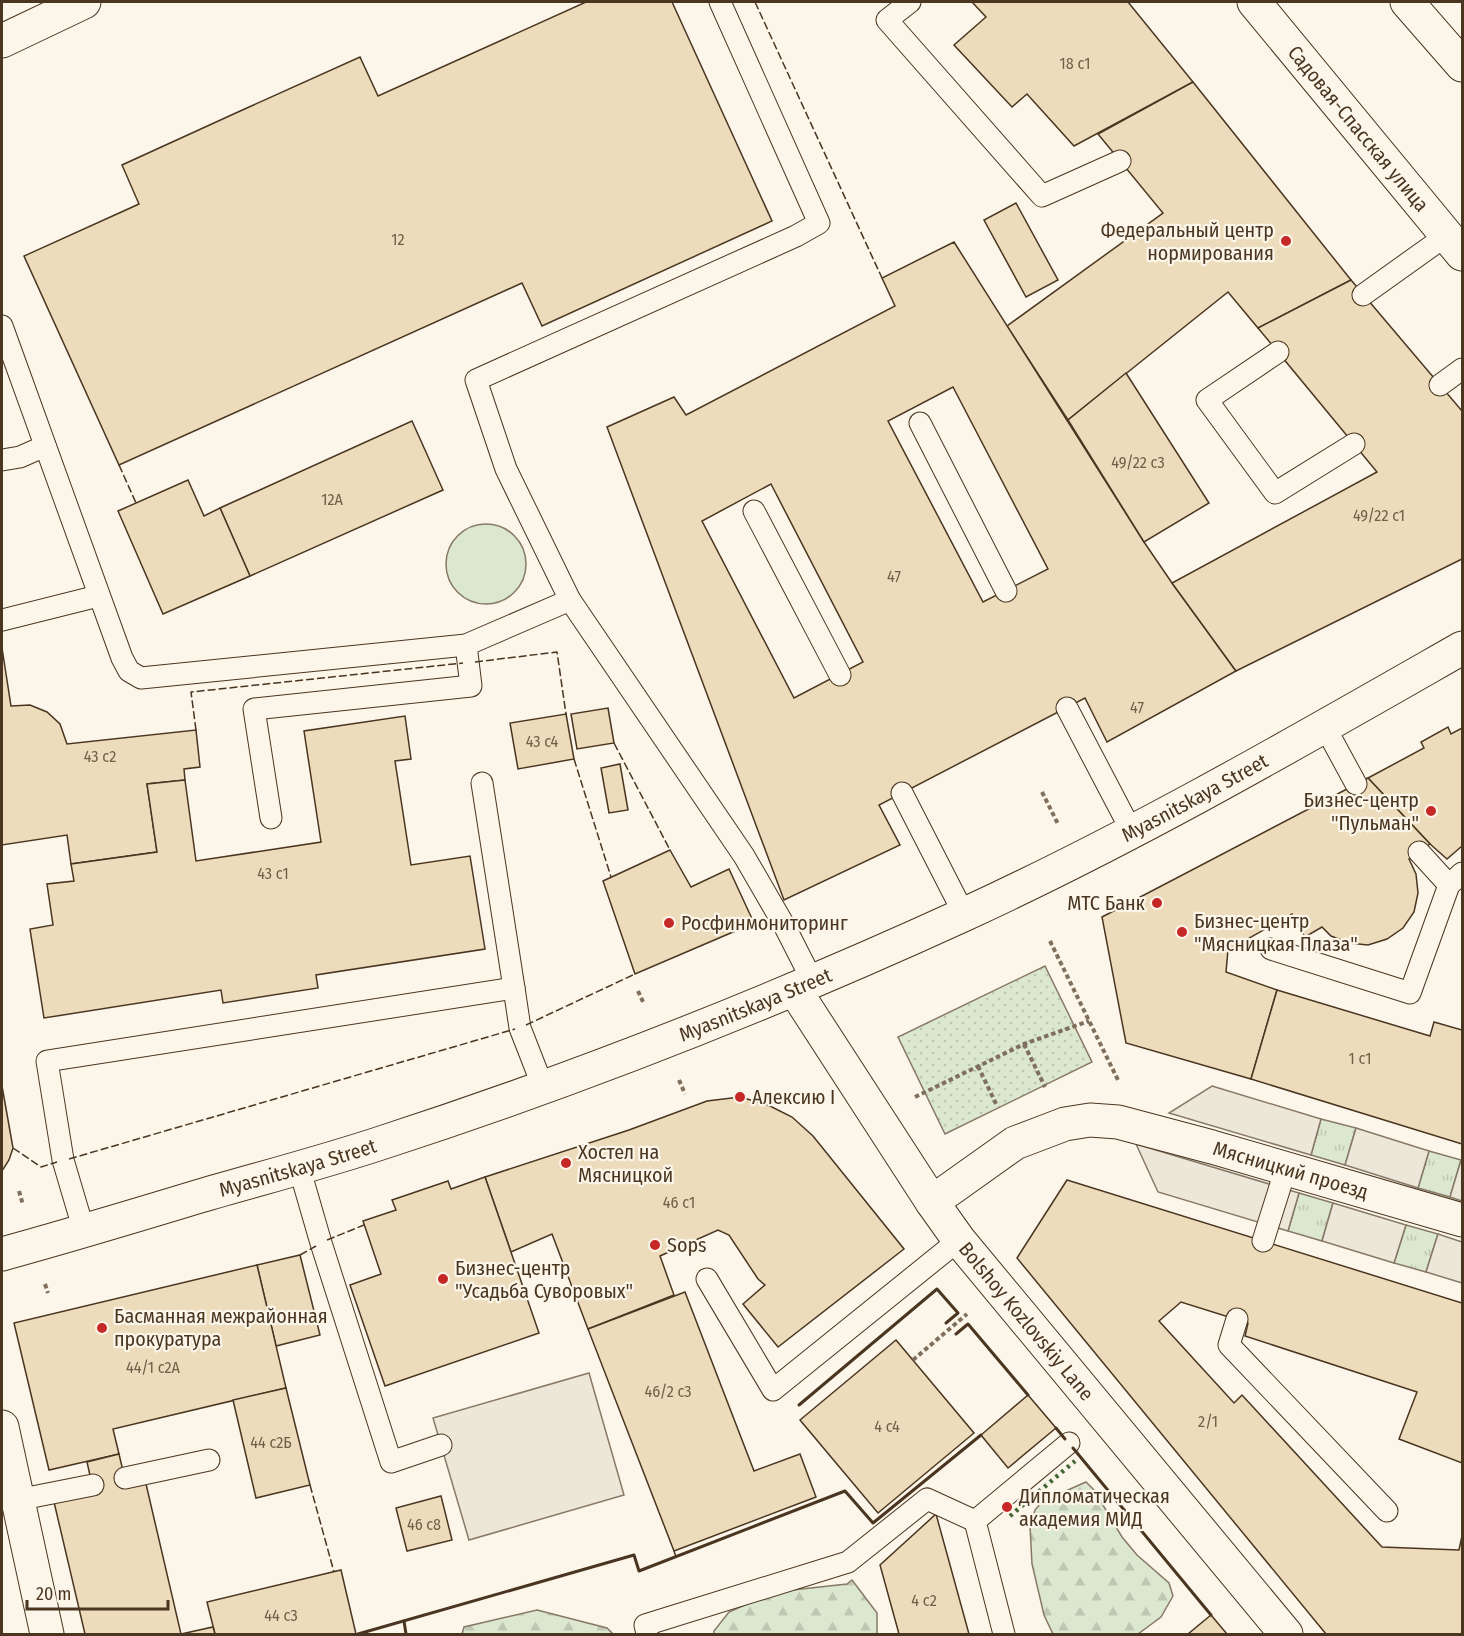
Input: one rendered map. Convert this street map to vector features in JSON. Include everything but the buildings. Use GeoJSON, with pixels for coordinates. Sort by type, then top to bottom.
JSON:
{"type":"FeatureCollection","features":[{"type":"Feature","properties":{"kind":"street"},"geometry":{"type":"LineString","coordinates":[[2,41],[84,2]]}},
{"type":"Feature","properties":{"kind":"street","name":"Садовая-Спасская улица"},"geometry":{"type":"LineString","coordinates":[[1254,2],[1455,245]]}},
{"type":"Feature","properties":{"kind":"street"},"geometry":{"type":"LineString","coordinates":[[1407,2],[1462,65]]}},
{"type":"Feature","properties":{"kind":"street","name":"Myasnitskaya Street"},"geometry":{"type":"LineString","coordinates":[[2,1254],[382,1143],[661,1043],[964,914],[1132,832],[1462,648]]}},
{"type":"Feature","properties":{"kind":"street","name":"Bolshoy Kozlovskiy Lane"},"geometry":{"type":"LineString","coordinates":[[803,984],[932,1202],[959,1240],[1286,1635]]}},
{"type":"Feature","properties":{"kind":"street","name":"Мясницкий проезд"},"geometry":{"type":"LineString","coordinates":[[932,1202],[1015,1143],[1042,1131],[1090,1120],[1118,1122],[1462,1220]]}},
{"type":"Feature","properties":{"kind":"street"},"geometry":{"type":"LineString","coordinates":[[2,1427],[47,1635]]}},
{"type":"Feature","properties":{"kind":"lane"},"geometry":{"type":"LineString","coordinates":[[720,2],[819,224],[476,380],[506,469],[570,600],[744,856],[784,925],[803,984]]}},
{"type":"Feature","properties":{"kind":"lane"},"geometry":{"type":"LineString","coordinates":[[910,2],[887,20],[1042,196],[1120,161]]}},
{"type":"Feature","properties":{"kind":"lane"},"geometry":{"type":"LineString","coordinates":[[1363,295],[1455,245]]}},
{"type":"Feature","properties":{"kind":"lane"},"geometry":{"type":"LineString","coordinates":[[2,326],[122,658],[129,671],[141,678],[466,645],[570,600]]}},
{"type":"Feature","properties":{"kind":"lane"},"geometry":{"type":"LineString","coordinates":[[1278,352],[1207,400],[1275,493],[1354,444]]}},
{"type":"Feature","properties":{"kind":"lane"},"geometry":{"type":"LineString","coordinates":[[1440,385],[1462,369]]}},
{"type":"Feature","properties":{"kind":"lane"},"geometry":{"type":"LineString","coordinates":[[920,423],[1006,591]]}},
{"type":"Feature","properties":{"kind":"lane"},"geometry":{"type":"LineString","coordinates":[[2,460],[20,457],[45,446]]}},
{"type":"Feature","properties":{"kind":"lane"},"geometry":{"type":"LineString","coordinates":[[754,511],[840,675]]}},
{"type":"Feature","properties":{"kind":"lane"},"geometry":{"type":"LineString","coordinates":[[2,620],[98,596]]}},
{"type":"Feature","properties":{"kind":"lane"},"geometry":{"type":"LineString","coordinates":[[271,818],[254,709],[471,686],[466,645]]}},
{"type":"Feature","properties":{"kind":"lane"},"geometry":{"type":"LineString","coordinates":[[1067,708],[1132,832]]}},
{"type":"Feature","properties":{"kind":"lane"},"geometry":{"type":"LineString","coordinates":[[1324,727],[1356,784]]}},
{"type":"Feature","properties":{"kind":"lane"},"geometry":{"type":"LineString","coordinates":[[482,783],[520,1028],[543,1087]]}},
{"type":"Feature","properties":{"kind":"lane"},"geometry":{"type":"LineString","coordinates":[[902,793],[964,914]]}},
{"type":"Feature","properties":{"kind":"lane"},"geometry":{"type":"LineString","coordinates":[[1271,949],[1410,993],[1456,879],[1419,852]]}},
{"type":"Feature","properties":{"kind":"lane"},"geometry":{"type":"LineString","coordinates":[[84,1231],[63,1160],[47,1061],[514,988]]}},
{"type":"Feature","properties":{"kind":"lane"},"geometry":{"type":"LineString","coordinates":[[299,1167],[391,1462],[441,1445]]}},
{"type":"Feature","properties":{"kind":"lane"},"geometry":{"type":"LineString","coordinates":[[1263,1241],[1286,1168]]}},
{"type":"Feature","properties":{"kind":"lane"},"geometry":{"type":"LineString","coordinates":[[707,1279],[773,1390],[959,1240]]}},
{"type":"Feature","properties":{"kind":"lane"},"geometry":{"type":"LineString","coordinates":[[1237,1319],[1229,1345],[1387,1511]]}},
{"type":"Feature","properties":{"kind":"lane"},"geometry":{"type":"LineString","coordinates":[[975,1521],[1069,1443]]}},
{"type":"Feature","properties":{"kind":"lane"},"geometry":{"type":"LineString","coordinates":[[125,1478],[209,1460]]}},
{"type":"Feature","properties":{"kind":"lane"},"geometry":{"type":"LineString","coordinates":[[17,1500],[93,1485]]}},
{"type":"Feature","properties":{"kind":"lane"},"geometry":{"type":"LineString","coordinates":[[647,1635],[645,1625],[848,1562],[927,1499],[975,1521]]}},
{"type":"Feature","properties":{"kind":"lane"},"geometry":{"type":"LineString","coordinates":[[975,1521],[1004,1635]]}},
{"type":"Feature","properties":{"kind":"path"},"geometry":{"type":"LineString","coordinates":[[1042,792],[1063,833]]}},
{"type":"Feature","properties":{"kind":"path"},"geometry":{"type":"LineString","coordinates":[[1050,942],[1120,1084]]}},
{"type":"Feature","properties":{"kind":"path"},"geometry":{"type":"LineString","coordinates":[[915,1097],[1024,1044],[1089,1021]]}},
{"type":"Feature","properties":{"kind":"path"},"geometry":{"type":"LineString","coordinates":[[1024,1044],[1049,1096]]}},
{"type":"Feature","properties":{"kind":"path"},"geometry":{"type":"LineString","coordinates":[[978,1066],[998,1108]]}},
{"type":"Feature","properties":{"kind":"path"},"geometry":{"type":"LineString","coordinates":[[913,1360],[962,1318]]}},
{"type":"Feature","properties":{"kind":"green space"},"geometry":{"type":"Polygon","coordinates":[[[486,524],[501,527],[514,536],[523,549],[526,564],[523,579],[514,592],[501,601],[486,604],[471,601],[458,592],[449,579],[446,564],[449,549],[458,536],[471,527],[486,524]]]}},
{"type":"Feature","properties":{"kind":"green space"},"geometry":{"type":"Polygon","coordinates":[[[1045,966],[1092,1062],[945,1134],[898,1037],[1045,966]]]}},
{"type":"Feature","properties":{"kind":"green space"},"geometry":{"type":"Polygon","coordinates":[[[1321,1119],[1356,1128],[1345,1165],[1311,1155],[1321,1119]]]}},
{"type":"Feature","properties":{"kind":"green space"},"geometry":{"type":"Polygon","coordinates":[[[1429,1151],[1461,1160],[1450,1197],[1418,1188],[1429,1151]]]}},
{"type":"Feature","properties":{"kind":"green space"},"geometry":{"type":"Polygon","coordinates":[[[1299,1193],[1333,1203],[1322,1241],[1288,1231],[1299,1193]]]}},
{"type":"Feature","properties":{"kind":"green space"},"geometry":{"type":"Polygon","coordinates":[[[1406,1225],[1438,1234],[1426,1272],[1394,1263],[1406,1225]]]}},
{"type":"Feature","properties":{"kind":"green space"},"geometry":{"type":"Polygon","coordinates":[[[1086,1482],[1094,1490],[1122,1537],[1137,1555],[1169,1583],[1173,1596],[1161,1617],[1138,1634],[1053,1634],[1044,1615],[1032,1564],[1030,1526],[1035,1510],[1047,1496],[1059,1494],[1086,1482]]]}},
{"type":"Feature","properties":{"kind":"green space"},"geometry":{"type":"Polygon","coordinates":[[[852,1580],[877,1613],[877,1634],[714,1634],[729,1612],[774,1592],[847,1584],[852,1580]]]}},
{"type":"Feature","properties":{"kind":"green space"},"geometry":{"type":"Polygon","coordinates":[[[537,1610],[607,1628],[613,1634],[462,1634],[464,1627],[537,1610]]]}},
{"type":"Feature","properties":{"kind":"shaded area"},"geometry":{"type":"Polygon","coordinates":[[[1212,1086],[1321,1119],[1311,1155],[1169,1113],[1212,1086]]]}},
{"type":"Feature","properties":{"kind":"shaded area"},"geometry":{"type":"Polygon","coordinates":[[[1356,1128],[1429,1151],[1418,1188],[1345,1165],[1356,1128]]]}},
{"type":"Feature","properties":{"kind":"shaded area"},"geometry":{"type":"Polygon","coordinates":[[[1136,1144],[1299,1193],[1288,1231],[1158,1192],[1136,1144]]]}},
{"type":"Feature","properties":{"kind":"shaded area"},"geometry":{"type":"Polygon","coordinates":[[[1462,1160],[1462,1201],[1450,1197],[1462,1160]]]}},
{"type":"Feature","properties":{"kind":"shaded area"},"geometry":{"type":"Polygon","coordinates":[[[1333,1203],[1406,1225],[1394,1263],[1322,1241],[1333,1203]]]}},
{"type":"Feature","properties":{"kind":"shaded area"},"geometry":{"type":"Polygon","coordinates":[[[1438,1234],[1462,1242],[1462,1283],[1426,1272],[1438,1234]]]}},
{"type":"Feature","properties":{"kind":"shaded area"},"geometry":{"type":"Polygon","coordinates":[[[589,1373],[624,1495],[469,1540],[433,1418],[589,1373]]]}},
{"type":"Feature","properties":{"kind":"hedge"},"geometry":{"type":"LineString","coordinates":[[1010,1516],[1075,1461]]}},
{"type":"Feature","properties":{"kind":"fence"},"geometry":{"type":"LineString","coordinates":[[755,2],[882,278]]}},
{"type":"Feature","properties":{"kind":"fence"},"geometry":{"type":"LineString","coordinates":[[119,465],[136,503]]}},
{"type":"Feature","properties":{"kind":"fence"},"geometry":{"type":"LineString","coordinates":[[475,662],[557,652],[566,714]]}},
{"type":"Feature","properties":{"kind":"fence"},"geometry":{"type":"LineString","coordinates":[[196,730],[191,692],[463,663]]}},
{"type":"Feature","properties":{"kind":"fence"},"geometry":{"type":"LineString","coordinates":[[614,743],[670,850]]}},
{"type":"Feature","properties":{"kind":"fence"},"geometry":{"type":"LineString","coordinates":[[574,759],[611,877]]}},
{"type":"Feature","properties":{"kind":"fence"},"geometry":{"type":"LineString","coordinates":[[526,1025],[635,974]]}},
{"type":"Feature","properties":{"kind":"fence"},"geometry":{"type":"LineString","coordinates":[[69,1159],[515,1029]]}},
{"type":"Feature","properties":{"kind":"fence"},"geometry":{"type":"LineString","coordinates":[[13,1148],[41,1167],[57,1162]]}},
{"type":"Feature","properties":{"kind":"fence"},"geometry":{"type":"LineString","coordinates":[[327,1240],[364,1225]]}},
{"type":"Feature","properties":{"kind":"fence"},"geometry":{"type":"LineString","coordinates":[[300,1255],[316,1246]]}},
{"type":"Feature","properties":{"kind":"fence"},"geometry":{"type":"LineString","coordinates":[[310,1485],[334,1572]]}},
{"type":"Feature","properties":{"kind":"fence"},"geometry":{"type":"LineString","coordinates":[[674,1551],[676,1557]]}},
{"type":"Feature","properties":{"kind":"wall"},"geometry":{"type":"LineString","coordinates":[[799,1405],[937,1289],[958,1313],[946,1323]]}},
{"type":"Feature","properties":{"kind":"wall"},"geometry":{"type":"LineString","coordinates":[[956,1334],[968,1324],[1028,1395]]}},
{"type":"Feature","properties":{"kind":"wall"},"geometry":{"type":"LineString","coordinates":[[1056,1428],[1065,1439]]}},
{"type":"Feature","properties":{"kind":"wall"},"geometry":{"type":"LineString","coordinates":[[358,1634],[634,1555],[639,1571],[845,1491],[873,1523],[981,1435]]}},
{"type":"Feature","properties":{"kind":"wall"},"geometry":{"type":"LineString","coordinates":[[1073,1448],[1211,1615]]}},
{"type":"Feature","properties":{"kind":"wall"},"geometry":{"type":"LineString","coordinates":[[404,1621],[406,1634]]}},
{"type":"Feature","properties":{"kind":"place","name":"Федеральный центр нормирования"},"geometry":{"type":"Point","coordinates":[1286,241]}},
{"type":"Feature","properties":{"kind":"place","name":"Бизнес-центр \"Пульман\""},"geometry":{"type":"Point","coordinates":[1431,811]}},
{"type":"Feature","properties":{"kind":"place","name":"МТС Банк"},"geometry":{"type":"Point","coordinates":[1157,903]}},
{"type":"Feature","properties":{"kind":"place","name":"Росфинмониторинг"},"geometry":{"type":"Point","coordinates":[669,923]}},
{"type":"Feature","properties":{"kind":"place","name":"Бизнес-центр \"Мясницкая Плаза\""},"geometry":{"type":"Point","coordinates":[1182,932]}},
{"type":"Feature","properties":{"kind":"place","name":"Алексию I"},"geometry":{"type":"Point","coordinates":[740,1097]}},
{"type":"Feature","properties":{"kind":"place","name":"Хостел на Мясницкой"},"geometry":{"type":"Point","coordinates":[566,1163]}},
{"type":"Feature","properties":{"kind":"place","name":"Sops"},"geometry":{"type":"Point","coordinates":[655,1245]}},
{"type":"Feature","properties":{"kind":"place","name":"Бизнес-центр \"Усадьба Суворовых\""},"geometry":{"type":"Point","coordinates":[443,1279]}},
{"type":"Feature","properties":{"kind":"place","name":"Басманная межрайонная прокуратура"},"geometry":{"type":"Point","coordinates":[102,1328]}},
{"type":"Feature","properties":{"kind":"place","name":"Дипломатическая академия МИД"},"geometry":{"type":"Point","coordinates":[1007,1507]}}]}
